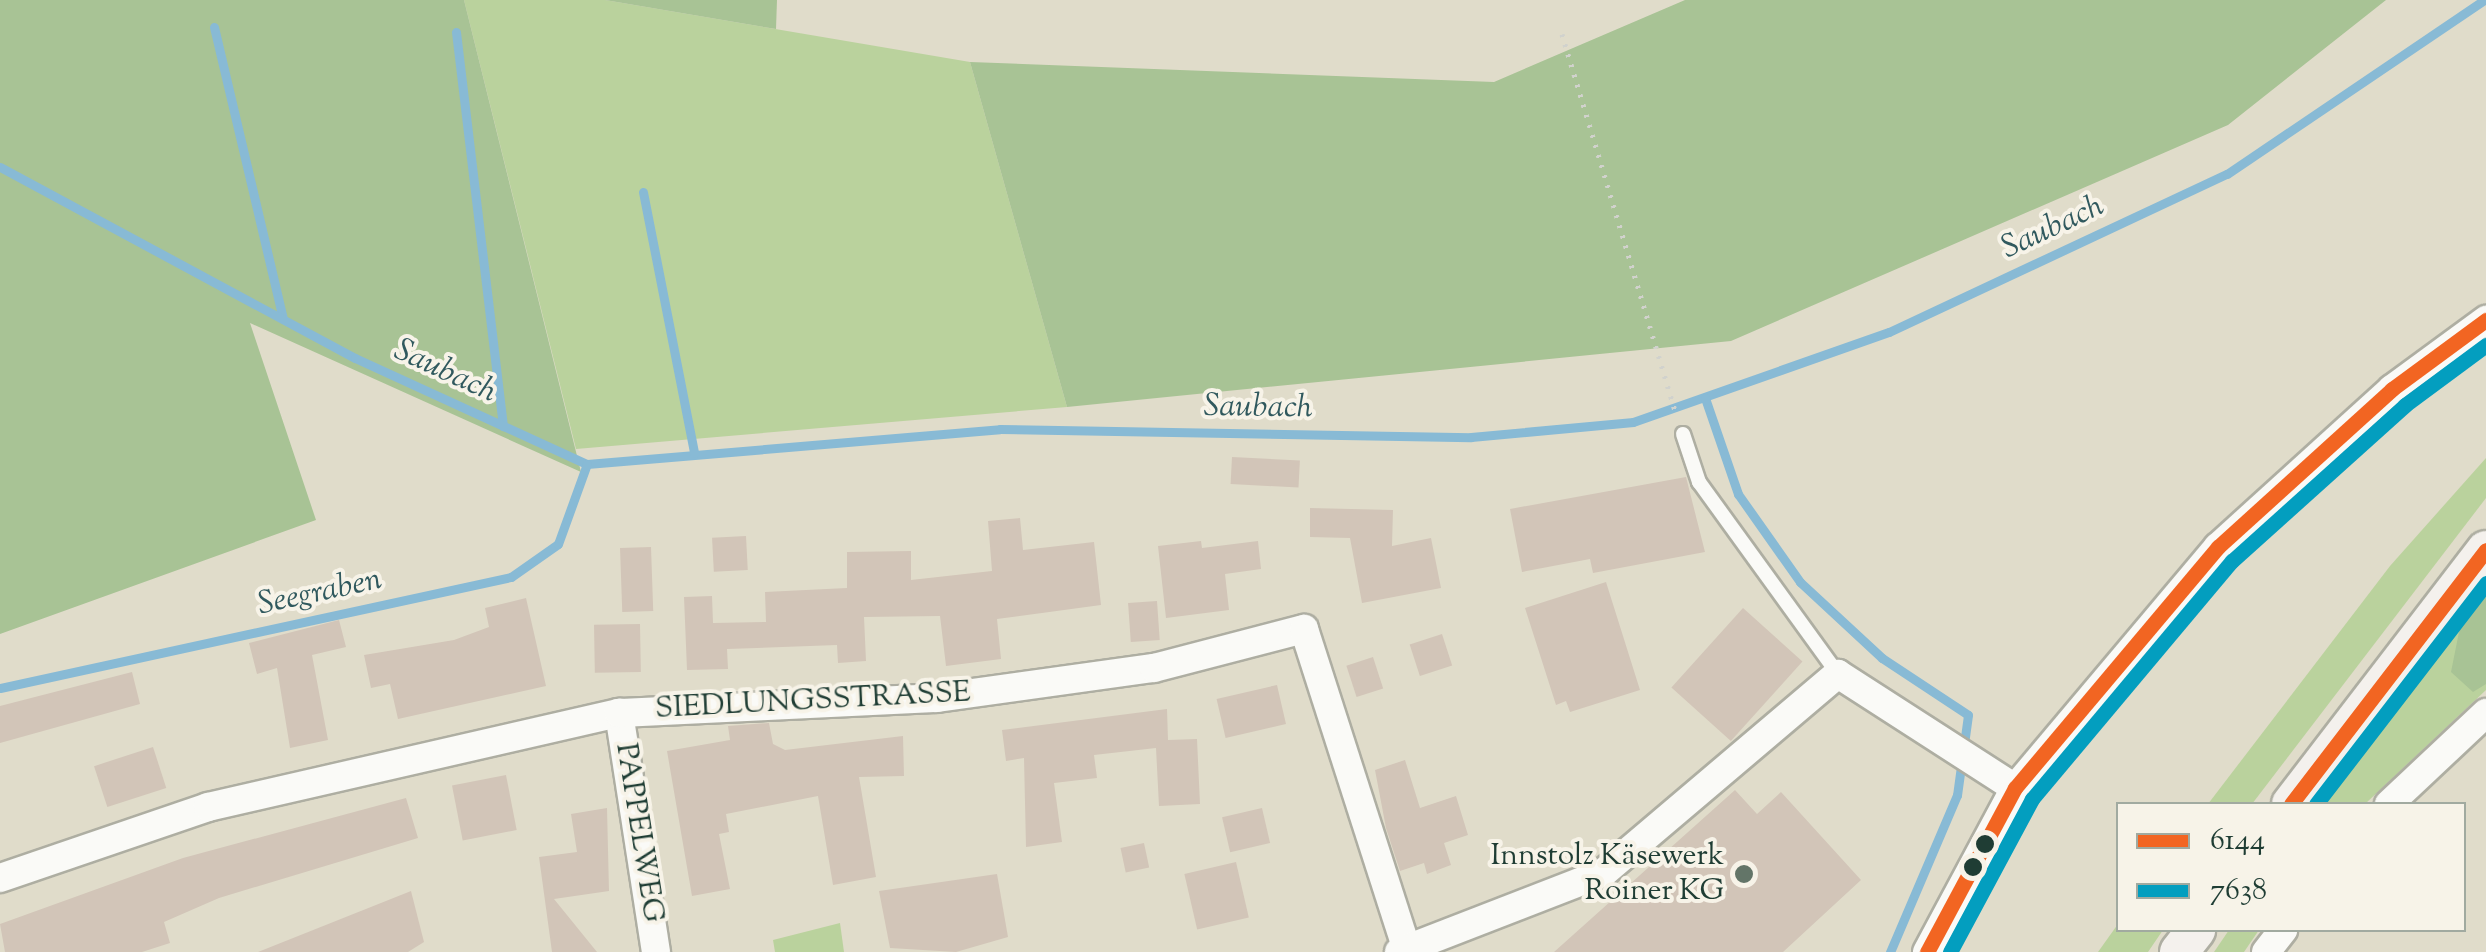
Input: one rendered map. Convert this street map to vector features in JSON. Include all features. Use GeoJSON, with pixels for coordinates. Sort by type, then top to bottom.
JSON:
{"type":"FeatureCollection","features":[{"type":"Feature","properties":{"kind":"main road"},"geometry":{"type":"LineString","coordinates":[[2293,802],[2486,550]]}},
{"type":"Feature","properties":{"kind":"street"},"geometry":{"type":"LineString","coordinates":[[1928,952],[2015,788],[2218,547],[2392,388],[2486,320]]}},
{"type":"Feature","properties":{"kind":"street","name":"SIEDLUNGSSTRASSE"},"geometry":{"type":"LineString","coordinates":[[0,878],[208,807],[619,714],[937,698],[1154,668],[1304,629],[1403,951]]}},
{"type":"Feature","properties":{"kind":"street"},"geometry":{"type":"LineString","coordinates":[[1403,951],[1603,873],[1838,674],[2015,788]]}},
{"type":"Feature","properties":{"kind":"street"},"geometry":{"type":"LineString","coordinates":[[2391,802],[2486,713]]}},
{"type":"Feature","properties":{"kind":"street","name":"PAPPELWEG"},"geometry":{"type":"LineString","coordinates":[[619,714],[656,952]]}},
{"type":"Feature","properties":{"kind":"street"},"geometry":{"type":"LineString","coordinates":[[2266,952],[2282,932]]}},
{"type":"Feature","properties":{"kind":"lane"},"geometry":{"type":"LineString","coordinates":[[1683,434],[1699,482],[1838,674]]}},
{"type":"Feature","properties":{"kind":"path"},"geometry":{"type":"LineString","coordinates":[[1562,34],[1683,434]]}},
{"type":"Feature","properties":{"kind":"green space"},"geometry":{"type":"Polygon","coordinates":[[[0,0],[464,0],[581,472],[250,323],[316,520],[0,634],[0,0]]]}},
{"type":"Feature","properties":{"kind":"green space"},"geometry":{"type":"Polygon","coordinates":[[[464,0],[605,0],[970,62],[1067,407],[576,449],[464,0]]]}},
{"type":"Feature","properties":{"kind":"green space"},"geometry":{"type":"Polygon","coordinates":[[[605,0],[777,0],[776,29],[605,0]]]}},
{"type":"Feature","properties":{"kind":"green space"},"geometry":{"type":"Polygon","coordinates":[[[1685,0],[2386,0],[2228,125],[1731,341],[1067,407],[970,62],[1494,82],[1685,0]]]}},
{"type":"Feature","properties":{"kind":"green space"},"geometry":{"type":"Polygon","coordinates":[[[2486,458],[2486,498],[2254,802],[2210,802],[2390,566],[2486,458]]]}},
{"type":"Feature","properties":{"kind":"green space"},"geometry":{"type":"Polygon","coordinates":[[[2486,592],[2486,690],[2367,802],[2314,802],[2486,592]]]}},
{"type":"Feature","properties":{"kind":"green space"},"geometry":{"type":"Polygon","coordinates":[[[2486,592],[2486,684],[2473,692],[2451,672],[2461,622],[2486,592]]]}},
{"type":"Feature","properties":{"kind":"green space"},"geometry":{"type":"Polygon","coordinates":[[[840,923],[844,952],[775,952],[773,940],[840,923]]]}},
{"type":"Feature","properties":{"kind":"green space"},"geometry":{"type":"Polygon","coordinates":[[[2116,927],[2116,932],[2162,932],[2148,952],[2098,952],[2116,927]]]}},
{"type":"Feature","properties":{"kind":"green space"},"geometry":{"type":"Polygon","coordinates":[[[2228,932],[2258,932],[2244,952],[2214,952],[2228,932]]]}},
{"type":"Feature","properties":{"kind":"building"},"geometry":{"type":"Polygon","coordinates":[[[1232,457],[1300,461],[1298,488],[1231,484],[1232,457]]]}},
{"type":"Feature","properties":{"kind":"building"},"geometry":{"type":"Polygon","coordinates":[[[1686,477],[1705,552],[1593,573],[1590,559],[1522,572],[1510,509],[1686,477]]]}},
{"type":"Feature","properties":{"kind":"building"},"geometry":{"type":"Polygon","coordinates":[[[1310,508],[1393,510],[1392,546],[1431,538],[1441,588],[1362,603],[1350,538],[1310,537],[1310,508]]]}},
{"type":"Feature","properties":{"kind":"building"},"geometry":{"type":"Polygon","coordinates":[[[1020,518],[1023,550],[1094,542],[1101,605],[997,619],[1001,659],[946,666],[940,616],[864,617],[866,661],[838,663],[837,645],[727,649],[728,669],[687,670],[684,597],[712,596],[713,623],[766,622],[765,592],[847,588],[847,552],[911,551],[911,580],[992,571],[988,521],[1020,518]]]}},
{"type":"Feature","properties":{"kind":"building"},"geometry":{"type":"Polygon","coordinates":[[[746,536],[748,570],[714,572],[712,538],[746,536]]]}},
{"type":"Feature","properties":{"kind":"building"},"geometry":{"type":"Polygon","coordinates":[[[1201,541],[1202,548],[1258,541],[1261,569],[1225,574],[1229,610],[1166,618],[1158,546],[1201,541]]]}},
{"type":"Feature","properties":{"kind":"building"},"geometry":{"type":"Polygon","coordinates":[[[651,547],[653,611],[622,612],[620,548],[651,547]]]}},
{"type":"Feature","properties":{"kind":"building"},"geometry":{"type":"Polygon","coordinates":[[[1606,582],[1640,690],[1570,712],[1566,701],[1556,705],[1525,608],[1606,582]]]}},
{"type":"Feature","properties":{"kind":"building"},"geometry":{"type":"Polygon","coordinates":[[[526,598],[546,686],[398,719],[390,684],[371,688],[364,655],[454,640],[489,627],[485,608],[526,598]]]}},
{"type":"Feature","properties":{"kind":"building"},"geometry":{"type":"Polygon","coordinates":[[[1157,601],[1160,640],[1131,642],[1128,603],[1157,601]]]}},
{"type":"Feature","properties":{"kind":"building"},"geometry":{"type":"Polygon","coordinates":[[[1743,608],[1802,662],[1731,741],[1671,688],[1743,608]]]}},
{"type":"Feature","properties":{"kind":"building"},"geometry":{"type":"Polygon","coordinates":[[[339,620],[346,647],[312,655],[328,740],[290,748],[277,668],[257,674],[249,643],[339,620]]]}},
{"type":"Feature","properties":{"kind":"building"},"geometry":{"type":"Polygon","coordinates":[[[640,624],[641,672],[595,673],[594,625],[640,624]]]}},
{"type":"Feature","properties":{"kind":"building"},"geometry":{"type":"Polygon","coordinates":[[[1442,634],[1452,665],[1420,676],[1410,645],[1442,634]]]}},
{"type":"Feature","properties":{"kind":"building"},"geometry":{"type":"Polygon","coordinates":[[[1373,657],[1383,688],[1357,697],[1346,666],[1373,657]]]}},
{"type":"Feature","properties":{"kind":"building"},"geometry":{"type":"Polygon","coordinates":[[[132,672],[140,704],[0,743],[0,706],[132,672]]]}},
{"type":"Feature","properties":{"kind":"building"},"geometry":{"type":"Polygon","coordinates":[[[1277,685],[1286,724],[1226,738],[1217,699],[1277,685]]]}},
{"type":"Feature","properties":{"kind":"building"},"geometry":{"type":"Polygon","coordinates":[[[1167,709],[1168,740],[1197,739],[1200,804],[1159,806],[1156,748],[1094,755],[1097,778],[1054,783],[1062,842],[1026,847],[1024,758],[1006,761],[1002,730],[1167,709]]]}},
{"type":"Feature","properties":{"kind":"building"},"geometry":{"type":"Polygon","coordinates":[[[769,723],[773,744],[785,750],[903,736],[904,776],[859,777],[876,877],[833,885],[818,796],[726,814],[729,832],[719,834],[730,889],[692,896],[667,751],[730,740],[728,726],[769,723]]]}},
{"type":"Feature","properties":{"kind":"building"},"geometry":{"type":"Polygon","coordinates":[[[153,747],[166,788],[107,807],[94,766],[153,747]]]}},
{"type":"Feature","properties":{"kind":"building"},"geometry":{"type":"Polygon","coordinates":[[[1405,760],[1420,808],[1456,796],[1468,835],[1444,843],[1451,865],[1427,874],[1424,863],[1400,871],[1386,828],[1375,770],[1405,760]]]}},
{"type":"Feature","properties":{"kind":"building"},"geometry":{"type":"Polygon","coordinates":[[[506,775],[517,830],[463,840],[452,785],[506,775]]]}},
{"type":"Feature","properties":{"kind":"building","name":"Innstolz Käsewerk Roiner KG"},"geometry":{"type":"Polygon","coordinates":[[[1735,790],[1757,814],[1781,792],[1861,880],[1783,952],[1554,952],[1735,790]]]}},
{"type":"Feature","properties":{"kind":"building"},"geometry":{"type":"Polygon","coordinates":[[[406,798],[418,838],[219,898],[164,922],[170,943],[142,952],[5,952],[0,924],[183,858],[406,798]]]}},
{"type":"Feature","properties":{"kind":"building"},"geometry":{"type":"Polygon","coordinates":[[[607,808],[609,891],[554,899],[597,952],[552,952],[539,857],[577,852],[571,814],[607,808]]]}},
{"type":"Feature","properties":{"kind":"building"},"geometry":{"type":"Polygon","coordinates":[[[1262,808],[1270,843],[1230,852],[1222,817],[1262,808]]]}},
{"type":"Feature","properties":{"kind":"building"},"geometry":{"type":"Polygon","coordinates":[[[1144,843],[1149,867],[1126,872],[1121,848],[1144,843]]]}},
{"type":"Feature","properties":{"kind":"building"},"geometry":{"type":"Polygon","coordinates":[[[1236,862],[1249,918],[1197,929],[1184,874],[1236,862]]]}},
{"type":"Feature","properties":{"kind":"building"},"geometry":{"type":"Polygon","coordinates":[[[997,874],[1008,937],[956,952],[890,948],[879,891],[997,874]]]}},
{"type":"Feature","properties":{"kind":"building"},"geometry":{"type":"Polygon","coordinates":[[[411,891],[424,942],[408,952],[258,952],[411,891]]]}},
{"type":"Feature","properties":{"kind":"waterway","name":"Saubach"},"geometry":{"type":"LineString","coordinates":[[0,167],[355,358],[587,464],[1000,429],[1471,437],[1633,422],[1889,332],[2227,174],[2484,0]]}},
{"type":"Feature","properties":{"kind":"waterway"},"geometry":{"type":"LineString","coordinates":[[214,27],[283,319]]}},
{"type":"Feature","properties":{"kind":"waterway"},"geometry":{"type":"LineString","coordinates":[[456,32],[503,426]]}},
{"type":"Feature","properties":{"kind":"waterway"},"geometry":{"type":"LineString","coordinates":[[643,192],[694,453]]}},
{"type":"Feature","properties":{"kind":"waterway"},"geometry":{"type":"LineString","coordinates":[[1705,398],[1738,494],[1800,582],[1882,658],[1968,715],[1957,795],[1890,952]]}},
{"type":"Feature","properties":{"kind":"waterway","name":"Seegraben"},"geometry":{"type":"LineString","coordinates":[[0,688],[511,577],[558,544],[587,464]]}},
{"type":"Feature","properties":{"kind":"transit line","name":"6144"},"geometry":{"type":"LineString","coordinates":[[1927,952],[2015,788],[2218,547],[2392,389],[2486,320]]}},
{"type":"Feature","properties":{"kind":"transit line","name":"7638"},"geometry":{"type":"LineString","coordinates":[[1950,952],[2032,799],[2232,561],[2405,405],[2486,345]]}},
{"type":"Feature","properties":{"kind":"transit line","name":"6144"},"geometry":{"type":"LineString","coordinates":[[2293,802],[2486,550]]}},
{"type":"Feature","properties":{"kind":"transit line","name":"7638"},"geometry":{"type":"LineString","coordinates":[[2318,802],[2486,583]]}},
{"type":"Feature","properties":{"kind":"place","name":"Innstolz Käsewerk Roiner KG"},"geometry":{"type":"Point","coordinates":[1744,874]}}]}
